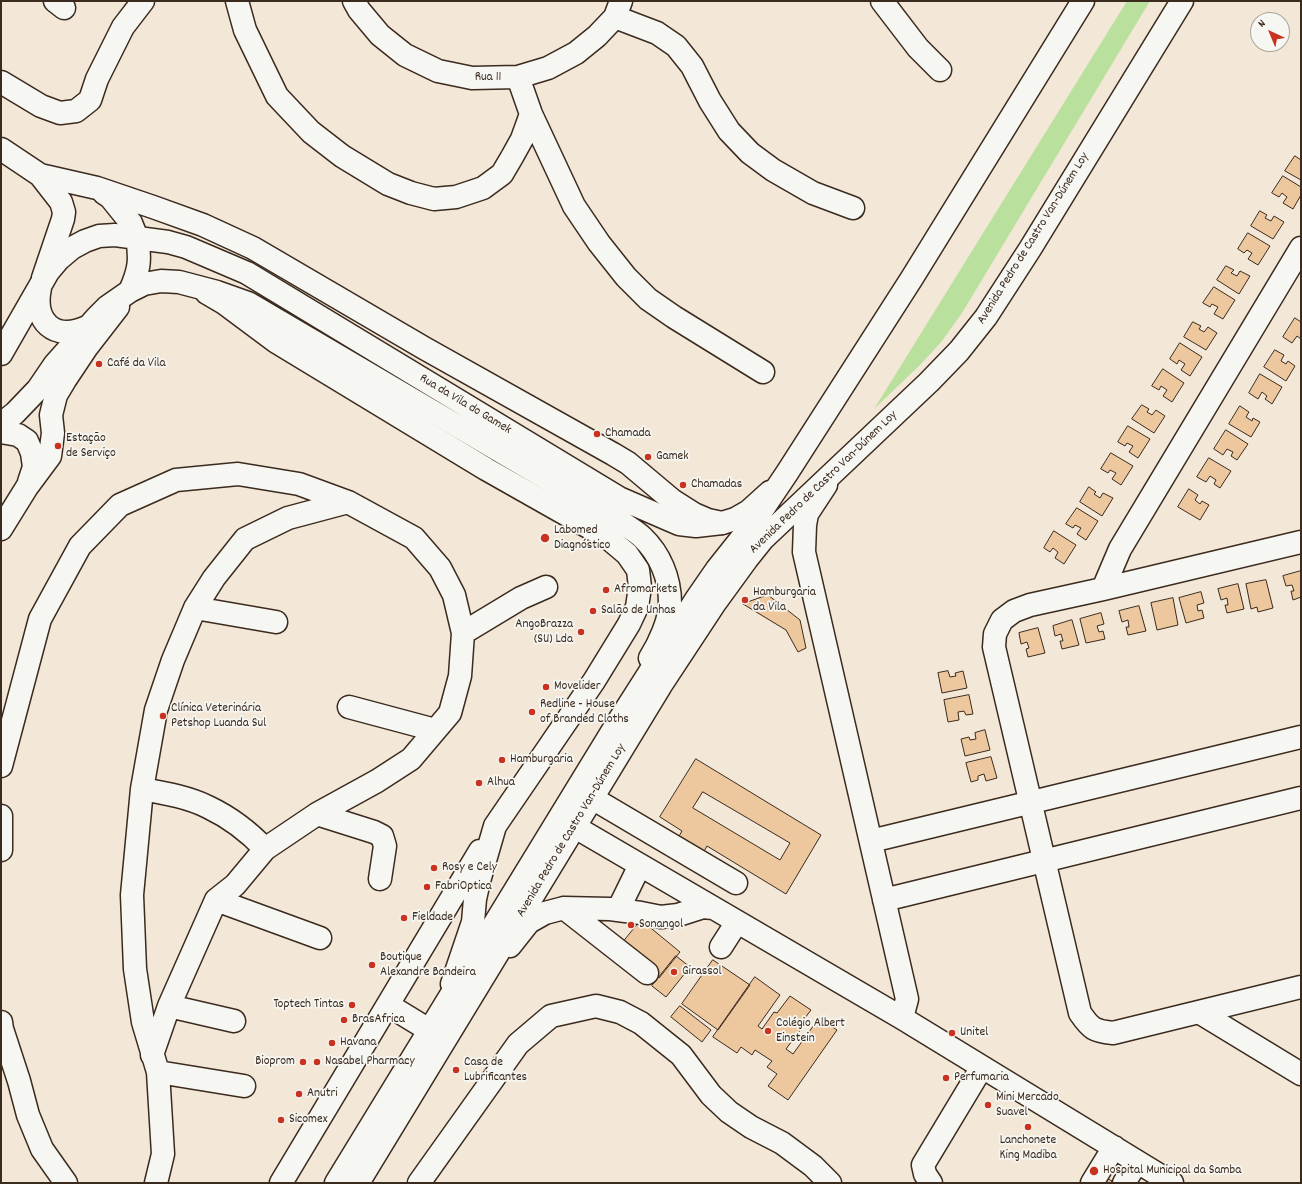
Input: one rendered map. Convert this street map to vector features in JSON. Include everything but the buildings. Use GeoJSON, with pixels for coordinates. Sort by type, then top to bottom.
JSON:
{"type":"FeatureCollection","features":[{"type":"Feature","properties":{"kind":"main road"},"geometry":{"type":"LineString","coordinates":[[1,82],[41,106],[60,113],[76,111],[90,100],[97,79],[123,27],[144,1]]}},
{"type":"Feature","properties":{"kind":"main road"},"geometry":{"type":"LineString","coordinates":[[237,1],[245,30],[277,96],[311,132],[342,156],[388,184],[411,193],[434,199],[456,197],[484,188],[502,174],[522,139],[531,114]]}},
{"type":"Feature","properties":{"kind":"main road","name":"Rua 11"},"geometry":{"type":"LineString","coordinates":[[354,1],[359,10],[380,35],[405,55],[438,71],[472,78],[518,78],[548,68],[576,53],[597,36],[618,9]]}},
{"type":"Feature","properties":{"kind":"main road"},"geometry":{"type":"LineString","coordinates":[[882,1],[918,48],[940,70]]}},
{"type":"Feature","properties":{"kind":"main road","name":"Avenida Pedro de Castro Van-Dúnem Loy"},"geometry":{"type":"LineString","coordinates":[[336,1183],[643,680],[717,569],[752,525],[787,473],[916,271],[1082,1]]}},
{"type":"Feature","properties":{"kind":"main road","name":"Avenida Pedro de Castro Van-Dúnem Loy"},"geometry":{"type":"LineString","coordinates":[[358,1183],[661,685],[715,603],[746,559],[764,539],[929,382],[959,351],[986,317],[1030,249],[1182,1]]}},
{"type":"Feature","properties":{"kind":"main road"},"geometry":{"type":"LineString","coordinates":[[618,9],[676,46],[692,66],[710,101],[729,131],[750,153],[773,170],[813,193],[853,208]]}},
{"type":"Feature","properties":{"kind":"main road"},"geometry":{"type":"LineString","coordinates":[[518,78],[531,114],[574,206],[599,243],[626,277],[648,299],[674,317],[763,372]]}},
{"type":"Feature","properties":{"kind":"main road"},"geometry":{"type":"LineString","coordinates":[[1,149],[40,175],[61,202],[64,212],[40,288]]}},
{"type":"Feature","properties":{"kind":"main road"},"geometry":{"type":"LineString","coordinates":[[40,175],[97,188],[203,225],[259,251],[424,348],[613,454],[628,464],[672,500],[694,514],[708,520],[722,523]]}},
{"type":"Feature","properties":{"kind":"main road"},"geometry":{"type":"LineString","coordinates":[[1,529],[27,487],[50,456],[53,433],[51,415],[56,395],[87,347],[130,291],[137,276],[139,250],[130,223],[110,197],[97,188]]}},
{"type":"Feature","properties":{"kind":"main road","name":"Rua da Vila do Gamek"},"geometry":{"type":"LineString","coordinates":[[1,354],[48,272],[59,259],[72,248],[99,236],[115,235],[168,242],[186,247],[247,273],[619,498],[679,524],[696,526],[722,523],[735,519],[753,508],[767,496],[787,473]]}},
{"type":"Feature","properties":{"kind":"main road"},"geometry":{"type":"LineString","coordinates":[[1102,589],[1120,549],[1301,248]]}},
{"type":"Feature","properties":{"kind":"main road"},"geometry":{"type":"LineString","coordinates":[[259,251],[409,371]]}},
{"type":"Feature","properties":{"kind":"main road"},"geometry":{"type":"LineString","coordinates":[[247,273],[424,348]]}},
{"type":"Feature","properties":{"kind":"main road","name":"Rua da Vila do Gamek"},"geometry":{"type":"LineString","coordinates":[[1,424],[15,413],[38,389],[55,364],[87,327],[108,307],[130,291],[144,284],[162,281],[179,282],[217,292],[248,303],[624,524],[642,537],[659,558],[665,569],[670,604],[666,622],[643,680]]}},
{"type":"Feature","properties":{"kind":"main road","name":"Rua da Vila do Gamek"},"geometry":{"type":"LineString","coordinates":[[195,286],[224,303],[275,341],[486,469],[608,538],[627,554],[638,570],[640,587],[637,607],[626,630],[495,826],[479,881],[472,922],[443,1007]]}},
{"type":"Feature","properties":{"kind":"main road","name":"Rua da Vila do Gamek"},"geometry":{"type":"LineString","coordinates":[[40,288],[38,308],[42,319],[49,327],[58,331],[68,332],[77,331],[87,327]]}},
{"type":"Feature","properties":{"kind":"main road"},"geometry":{"type":"LineString","coordinates":[[1,432],[18,435],[27,441],[32,453],[34,467],[27,487]]}},
{"type":"Feature","properties":{"kind":"main road"},"geometry":{"type":"LineString","coordinates":[[853,453],[825,487],[807,514],[804,552],[906,1000],[902,1018]]}},
{"type":"Feature","properties":{"kind":"main road"},"geometry":{"type":"LineString","coordinates":[[1,766],[40,619],[80,546],[120,505],[176,480],[238,474],[299,484],[348,502],[414,538],[440,568],[454,595],[463,633],[460,676],[450,713],[411,759],[377,781],[317,814],[265,849],[235,885],[216,900],[168,1006],[155,1063]]}},
{"type":"Feature","properties":{"kind":"main road"},"geometry":{"type":"LineString","coordinates":[[156,1183],[162,1154],[155,1063],[143,1022],[135,969],[132,895],[142,789],[156,710],[172,660],[195,608],[214,578],[245,540],[288,518],[348,502]]}},
{"type":"Feature","properties":{"kind":"main road"},"geometry":{"type":"LineString","coordinates":[[1301,542],[1030,605],[1014,611],[1002,620],[995,634],[994,647],[1080,1013],[1088,1024],[1099,1032],[1114,1033],[1301,987]]}},
{"type":"Feature","properties":{"kind":"main road"},"geometry":{"type":"LineString","coordinates":[[463,633],[521,598],[546,587]]}},
{"type":"Feature","properties":{"kind":"main road"},"geometry":{"type":"LineString","coordinates":[[195,608],[276,622]]}},
{"type":"Feature","properties":{"kind":"main road"},"geometry":{"type":"LineString","coordinates":[[349,707],[435,730]]}},
{"type":"Feature","properties":{"kind":"main road"},"geometry":{"type":"LineString","coordinates":[[871,841],[1301,736]]}},
{"type":"Feature","properties":{"kind":"main road"},"geometry":{"type":"LineString","coordinates":[[142,789],[179,796],[208,806],[252,836],[265,849]]}},
{"type":"Feature","properties":{"kind":"main road"},"geometry":{"type":"LineString","coordinates":[[592,798],[736,883]]}},
{"type":"Feature","properties":{"kind":"main road"},"geometry":{"type":"LineString","coordinates":[[884,900],[1301,798]]}},
{"type":"Feature","properties":{"kind":"main road"},"geometry":{"type":"LineString","coordinates":[[317,814],[374,832],[382,836],[385,846],[380,879]]}},
{"type":"Feature","properties":{"kind":"main road"},"geometry":{"type":"LineString","coordinates":[[1,816],[1,850]]}},
{"type":"Feature","properties":{"kind":"main road"},"geometry":{"type":"LineString","coordinates":[[281,1183],[495,826]]}},
{"type":"Feature","properties":{"kind":"main road"},"geometry":{"type":"LineString","coordinates":[[575,827],[902,1018],[1172,1183]]}},
{"type":"Feature","properties":{"kind":"main road"},"geometry":{"type":"LineString","coordinates":[[618,910],[640,865]]}},
{"type":"Feature","properties":{"kind":"main road"},"geometry":{"type":"LineString","coordinates":[[216,900],[320,938]]}},
{"type":"Feature","properties":{"kind":"main road"},"geometry":{"type":"LineString","coordinates":[[477,988],[529,922],[545,913],[564,908],[610,909],[661,917],[678,915],[703,907],[713,908]]}},
{"type":"Feature","properties":{"kind":"main road"},"geometry":{"type":"LineString","coordinates":[[564,908],[646,973]]}},
{"type":"Feature","properties":{"kind":"main road"},"geometry":{"type":"LineString","coordinates":[[721,947],[737,922]]}},
{"type":"Feature","properties":{"kind":"main road"},"geometry":{"type":"LineString","coordinates":[[388,1005],[429,1030]]}},
{"type":"Feature","properties":{"kind":"main road"},"geometry":{"type":"LineString","coordinates":[[168,1006],[234,1021]]}},
{"type":"Feature","properties":{"kind":"main road"},"geometry":{"type":"LineString","coordinates":[[418,1183],[518,1044],[551,1016],[596,1006],[620,1012],[642,1023],[681,1055],[711,1095],[729,1112],[751,1127],[782,1143],[812,1166],[830,1183]]}},
{"type":"Feature","properties":{"kind":"main road"},"geometry":{"type":"LineString","coordinates":[[1199,1012],[1301,1074]]}},
{"type":"Feature","properties":{"kind":"main road"},"geometry":{"type":"LineString","coordinates":[[1,1026],[19,1081],[28,1115],[42,1150],[66,1183]]}},
{"type":"Feature","properties":{"kind":"main road"},"geometry":{"type":"LineString","coordinates":[[155,1063],[244,1086]]}},
{"type":"Feature","properties":{"kind":"main road"},"geometry":{"type":"LineString","coordinates":[[931,1183],[924,1174],[923,1165],[982,1067]]}},
{"type":"Feature","properties":{"kind":"main road"},"geometry":{"type":"LineString","coordinates":[[1092,1183],[1114,1148]]}},
{"type":"Feature","properties":{"kind":"main road"},"geometry":{"type":"LineString","coordinates":[[1124,1183],[1137,1162]]}},
{"type":"Feature","properties":{"kind":"green space"},"geometry":{"type":"Polygon","coordinates":[[[1127,1],[1150,1],[962,313],[942,341],[920,365],[874,409],[1127,1]]]}},
{"type":"Feature","properties":{"kind":"place","name":"Café da Vila"},"geometry":{"type":"Point","coordinates":[99,364]}},
{"type":"Feature","properties":{"kind":"place","name":"Chamada"},"geometry":{"type":"Point","coordinates":[597,434]}},
{"type":"Feature","properties":{"kind":"place","name":"Estação de Serviço"},"geometry":{"type":"Point","coordinates":[58,446]}},
{"type":"Feature","properties":{"kind":"place","name":"Gamek"},"geometry":{"type":"Point","coordinates":[648,457]}},
{"type":"Feature","properties":{"kind":"place","name":"Chamadas"},"geometry":{"type":"Point","coordinates":[683,485]}},
{"type":"Feature","properties":{"kind":"place","name":"Labomed Diagnóstico"},"geometry":{"type":"Point","coordinates":[545,538]}},
{"type":"Feature","properties":{"kind":"place","name":"Afromarkets"},"geometry":{"type":"Point","coordinates":[606,590]}},
{"type":"Feature","properties":{"kind":"place","name":"Hamburgaria da Vila"},"geometry":{"type":"Point","coordinates":[745,600]}},
{"type":"Feature","properties":{"kind":"place","name":"Salão de Unhas"},"geometry":{"type":"Point","coordinates":[593,611]}},
{"type":"Feature","properties":{"kind":"place","name":"AngoBrazza (SU) Lda"},"geometry":{"type":"Point","coordinates":[581,632]}},
{"type":"Feature","properties":{"kind":"place","name":"Movelider"},"geometry":{"type":"Point","coordinates":[546,687]}},
{"type":"Feature","properties":{"kind":"place","name":"Redline - House of Branded Cloths"},"geometry":{"type":"Point","coordinates":[532,712]}},
{"type":"Feature","properties":{"kind":"place","name":"Clínica Veterinária Petshop Luanda Sul"},"geometry":{"type":"Point","coordinates":[163,716]}},
{"type":"Feature","properties":{"kind":"place","name":"Hamburgaria"},"geometry":{"type":"Point","coordinates":[502,760]}},
{"type":"Feature","properties":{"kind":"place","name":"Alhua"},"geometry":{"type":"Point","coordinates":[479,783]}},
{"type":"Feature","properties":{"kind":"place","name":"Rosy e Cely"},"geometry":{"type":"Point","coordinates":[434,868]}},
{"type":"Feature","properties":{"kind":"place","name":"FabriOptica"},"geometry":{"type":"Point","coordinates":[427,887]}},
{"type":"Feature","properties":{"kind":"place","name":"Fieldade"},"geometry":{"type":"Point","coordinates":[404,918]}},
{"type":"Feature","properties":{"kind":"place","name":"Sonangol"},"geometry":{"type":"Point","coordinates":[631,925]}},
{"type":"Feature","properties":{"kind":"place","name":"Boutique Alexandre Bandeira"},"geometry":{"type":"Point","coordinates":[372,965]}},
{"type":"Feature","properties":{"kind":"place","name":"Girassol"},"geometry":{"type":"Point","coordinates":[674,972]}},
{"type":"Feature","properties":{"kind":"place","name":"Toptech Tintas"},"geometry":{"type":"Point","coordinates":[352,1005]}},
{"type":"Feature","properties":{"kind":"place","name":"BrasAfrica"},"geometry":{"type":"Point","coordinates":[344,1020]}},
{"type":"Feature","properties":{"kind":"place","name":"Colégio Albert Einstein"},"geometry":{"type":"Point","coordinates":[768,1031]}},
{"type":"Feature","properties":{"kind":"place","name":"Unitel"},"geometry":{"type":"Point","coordinates":[952,1033]}},
{"type":"Feature","properties":{"kind":"place","name":"Havana"},"geometry":{"type":"Point","coordinates":[332,1043]}},
{"type":"Feature","properties":{"kind":"place","name":"Bioprom"},"geometry":{"type":"Point","coordinates":[303,1062]}},
{"type":"Feature","properties":{"kind":"place","name":"Nasabel Pharmacy"},"geometry":{"type":"Point","coordinates":[317,1062]}},
{"type":"Feature","properties":{"kind":"place","name":"Casa de Lubrificantes"},"geometry":{"type":"Point","coordinates":[456,1070]}},
{"type":"Feature","properties":{"kind":"place","name":"Perfumaria"},"geometry":{"type":"Point","coordinates":[946,1078]}},
{"type":"Feature","properties":{"kind":"place","name":"Anutri"},"geometry":{"type":"Point","coordinates":[299,1094]}},
{"type":"Feature","properties":{"kind":"place","name":"Mini Mercado Suavel"},"geometry":{"type":"Point","coordinates":[988,1105]}},
{"type":"Feature","properties":{"kind":"place","name":"Sicomex"},"geometry":{"type":"Point","coordinates":[281,1120]}},
{"type":"Feature","properties":{"kind":"place","name":"Lanchonete King Madiba"},"geometry":{"type":"Point","coordinates":[1028,1127]}},
{"type":"Feature","properties":{"kind":"place","name":"Hospital Municipal da Samba"},"geometry":{"type":"Point","coordinates":[1094,1171]}}]}
